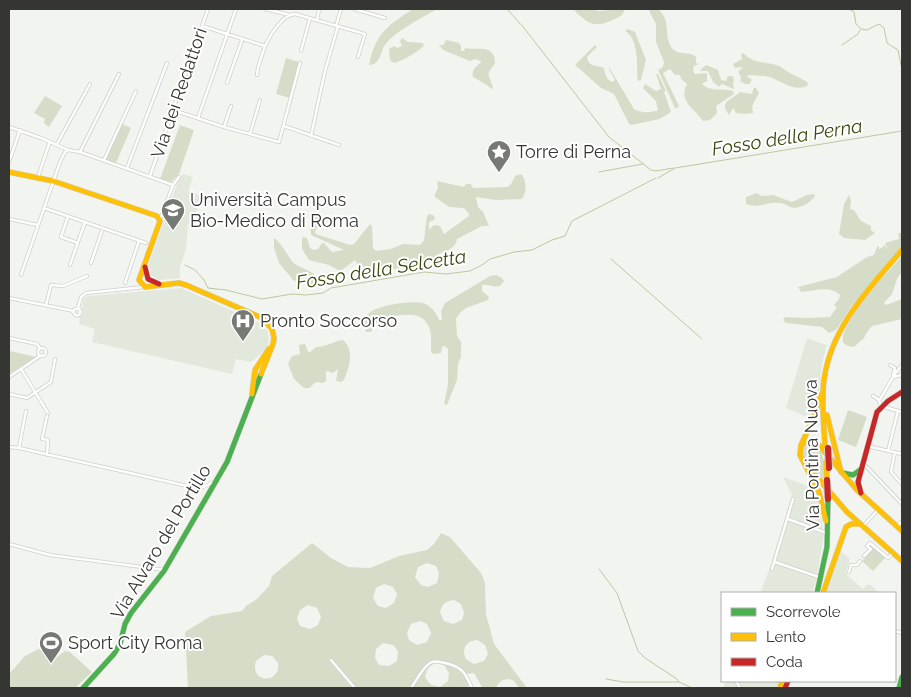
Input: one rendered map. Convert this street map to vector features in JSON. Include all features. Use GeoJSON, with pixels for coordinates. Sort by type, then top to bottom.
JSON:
{"type":"FeatureCollection","features":[{"type":"Feature","properties":{"kind":"main road"},"geometry":{"type":"LineString","coordinates":[[9,172],[53,180],[159,218],[160,221],[146,263],[144,278],[146,287],[179,283],[262,318],[272,330],[273,344]]}},
{"type":"Feature","properties":{"kind":"main road","name":"Via Pontina Nuova"},"geometry":{"type":"LineString","coordinates":[[828,485],[829,468],[824,381],[830,354],[840,328],[861,298],[902,252]]}},
{"type":"Feature","properties":{"kind":"main road","name":"Via Pontina Nuova"},"geometry":{"type":"LineString","coordinates":[[819,592],[829,550],[830,501],[826,458],[826,413],[827,382],[830,365],[843,329],[862,301],[902,252]]}},
{"type":"Feature","properties":{"kind":"main road"},"geometry":{"type":"LineString","coordinates":[[144,278],[163,285]]}},
{"type":"Feature","properties":{"kind":"main road","name":"Via Alvaro del Portillo"},"geometry":{"type":"LineString","coordinates":[[257,377],[255,370],[273,344]]}},
{"type":"Feature","properties":{"kind":"main road","name":"Via Alvaro del Portillo"},"geometry":{"type":"LineString","coordinates":[[83,688],[114,654],[120,644],[131,613],[165,570],[229,458],[251,402],[257,377],[264,369],[273,344]]}},
{"type":"Feature","properties":{"kind":"main road"},"geometry":{"type":"LineString","coordinates":[[819,592],[819,577],[826,533],[825,510],[819,492],[800,455],[801,447],[815,414],[824,381]]}},
{"type":"Feature","properties":{"kind":"main road"},"geometry":{"type":"LineString","coordinates":[[863,496],[858,485],[880,403],[902,392]]}},
{"type":"Feature","properties":{"kind":"main road"},"geometry":{"type":"LineString","coordinates":[[826,413],[841,472],[846,475],[854,475],[862,465]]}},
{"type":"Feature","properties":{"kind":"main road"},"geometry":{"type":"LineString","coordinates":[[801,447],[808,441],[816,442],[863,496],[900,529]]}},
{"type":"Feature","properties":{"kind":"main road"},"geometry":{"type":"LineString","coordinates":[[804,462],[828,485],[841,506],[902,561]]}},
{"type":"Feature","properties":{"kind":"main road"},"geometry":{"type":"LineString","coordinates":[[819,492],[819,487],[828,485]]}},
{"type":"Feature","properties":{"kind":"main road"},"geometry":{"type":"LineString","coordinates":[[819,592],[846,527],[851,524],[862,525]]}},
{"type":"Feature","properties":{"kind":"street","name":"Via dei Redattori"},"geometry":{"type":"LineString","coordinates":[[150,176],[208,9]]}},
{"type":"Feature","properties":{"kind":"street"},"geometry":{"type":"LineString","coordinates":[[198,118],[236,9]]}},
{"type":"Feature","properties":{"kind":"street"},"geometry":{"type":"LineString","coordinates":[[265,9],[290,15],[295,14],[365,34],[358,57]]}},
{"type":"Feature","properties":{"kind":"street"},"geometry":{"type":"LineString","coordinates":[[317,20],[319,9]]}},
{"type":"Feature","properties":{"kind":"street"},"geometry":{"type":"LineString","coordinates":[[311,136],[341,9]]}},
{"type":"Feature","properties":{"kind":"street"},"geometry":{"type":"LineString","coordinates":[[354,9],[363,10],[385,18]]}},
{"type":"Feature","properties":{"kind":"street"},"geometry":{"type":"LineString","coordinates":[[257,75],[265,46],[274,31],[290,15]]}},
{"type":"Feature","properties":{"kind":"street"},"geometry":{"type":"LineString","coordinates":[[301,52],[310,18]]}},
{"type":"Feature","properties":{"kind":"street"},"geometry":{"type":"LineString","coordinates":[[202,26],[265,46]]}},
{"type":"Feature","properties":{"kind":"street"},"geometry":{"type":"LineString","coordinates":[[227,83],[242,40]]}},
{"type":"Feature","properties":{"kind":"street"},"geometry":{"type":"LineString","coordinates":[[127,168],[167,63]]}},
{"type":"Feature","properties":{"kind":"street"},"geometry":{"type":"LineString","coordinates":[[173,110],[250,135],[279,142],[300,63]]}},
{"type":"Feature","properties":{"kind":"street"},"geometry":{"type":"LineString","coordinates":[[80,152],[119,74]]}},
{"type":"Feature","properties":{"kind":"street"},"geometry":{"type":"LineString","coordinates":[[57,144],[90,84]]}},
{"type":"Feature","properties":{"kind":"street"},"geometry":{"type":"LineString","coordinates":[[104,160],[136,91]]}},
{"type":"Feature","properties":{"kind":"street"},"geometry":{"type":"LineString","coordinates":[[250,135],[260,100]]}},
{"type":"Feature","properties":{"kind":"street"},"geometry":{"type":"LineString","coordinates":[[224,127],[231,106]]}},
{"type":"Feature","properties":{"kind":"street"},"geometry":{"type":"LineString","coordinates":[[284,126],[339,144]]}},
{"type":"Feature","properties":{"kind":"street"},"geometry":{"type":"LineString","coordinates":[[9,127],[57,144],[68,150],[104,160],[173,185]]}},
{"type":"Feature","properties":{"kind":"street"},"geometry":{"type":"LineString","coordinates":[[9,162],[20,130]]}},
{"type":"Feature","properties":{"kind":"street"},"geometry":{"type":"LineString","coordinates":[[38,177],[50,144]]}},
{"type":"Feature","properties":{"kind":"street"},"geometry":{"type":"LineString","coordinates":[[20,275],[53,180],[62,157],[68,150]]}},
{"type":"Feature","properties":{"kind":"street"},"geometry":{"type":"LineString","coordinates":[[159,218],[173,185],[179,176]]}},
{"type":"Feature","properties":{"kind":"street"},"geometry":{"type":"LineString","coordinates":[[44,208],[146,243]]}},
{"type":"Feature","properties":{"kind":"street"},"geometry":{"type":"LineString","coordinates":[[68,216],[61,237],[78,243]]}},
{"type":"Feature","properties":{"kind":"street"},"geometry":{"type":"LineString","coordinates":[[9,218],[38,225]]}},
{"type":"Feature","properties":{"kind":"street"},"geometry":{"type":"LineString","coordinates":[[70,266],[85,222]]}},
{"type":"Feature","properties":{"kind":"street"},"geometry":{"type":"LineString","coordinates":[[91,263],[103,228]]}},
{"type":"Feature","properties":{"kind":"street"},"geometry":{"type":"LineString","coordinates":[[125,283],[139,241]]}},
{"type":"Feature","properties":{"kind":"street"},"geometry":{"type":"LineString","coordinates":[[46,305],[51,286],[63,286],[87,276]]}},
{"type":"Feature","properties":{"kind":"street"},"geometry":{"type":"LineString","coordinates":[[131,288],[144,278]]}},
{"type":"Feature","properties":{"kind":"street"},"geometry":{"type":"LineString","coordinates":[[74,311],[78,308],[81,298],[86,293],[146,287]]}},
{"type":"Feature","properties":{"kind":"street"},"geometry":{"type":"LineString","coordinates":[[9,298],[74,311],[76,315],[79,315],[81,310],[78,308]]}},
{"type":"Feature","properties":{"kind":"street"},"geometry":{"type":"LineString","coordinates":[[9,338],[36,344],[46,352],[44,356],[40,356],[9,377]]}},
{"type":"Feature","properties":{"kind":"street"},"geometry":{"type":"LineString","coordinates":[[40,348],[38,351],[40,356]]}},
{"type":"Feature","properties":{"kind":"street"},"geometry":{"type":"LineString","coordinates":[[9,394],[27,398],[51,382],[55,359]]}},
{"type":"Feature","properties":{"kind":"street"},"geometry":{"type":"LineString","coordinates":[[259,363],[262,363],[264,369]]}},
{"type":"Feature","properties":{"kind":"street"},"geometry":{"type":"LineString","coordinates":[[880,403],[893,376],[895,368],[890,365]]}},
{"type":"Feature","properties":{"kind":"street"},"geometry":{"type":"LineString","coordinates":[[893,376],[902,365]]}},
{"type":"Feature","properties":{"kind":"street"},"geometry":{"type":"LineString","coordinates":[[20,369],[47,415],[42,439],[48,440],[47,454]]}},
{"type":"Feature","properties":{"kind":"street"},"geometry":{"type":"LineString","coordinates":[[893,376],[902,375]]}},
{"type":"Feature","properties":{"kind":"street"},"geometry":{"type":"LineString","coordinates":[[873,396],[880,403],[902,412]]}},
{"type":"Feature","properties":{"kind":"street"},"geometry":{"type":"LineString","coordinates":[[19,448],[26,410]]}},
{"type":"Feature","properties":{"kind":"street"},"geometry":{"type":"LineString","coordinates":[[888,450],[898,411]]}},
{"type":"Feature","properties":{"kind":"street"},"geometry":{"type":"LineString","coordinates":[[867,446],[902,454]]}},
{"type":"Feature","properties":{"kind":"street"},"geometry":{"type":"LineString","coordinates":[[9,447],[192,487],[201,488],[216,481]]}},
{"type":"Feature","properties":{"kind":"street"},"geometry":{"type":"LineString","coordinates":[[895,452],[891,471],[902,484]]}},
{"type":"Feature","properties":{"kind":"street"},"geometry":{"type":"LineString","coordinates":[[862,465],[902,504]]}},
{"type":"Feature","properties":{"kind":"street"},"geometry":{"type":"LineString","coordinates":[[772,569],[793,499]]}},
{"type":"Feature","properties":{"kind":"street"},"geometry":{"type":"LineString","coordinates":[[862,525],[878,510]]}},
{"type":"Feature","properties":{"kind":"street"},"geometry":{"type":"LineString","coordinates":[[788,519],[826,533]]}},
{"type":"Feature","properties":{"kind":"street"},"geometry":{"type":"LineString","coordinates":[[900,529],[902,521]]}},
{"type":"Feature","properties":{"kind":"street"},"geometry":{"type":"LineString","coordinates":[[864,556],[870,549],[867,546],[870,543],[888,558],[893,553]]}},
{"type":"Feature","properties":{"kind":"street"},"geometry":{"type":"LineString","coordinates":[[9,544],[46,554],[165,570]]}},
{"type":"Feature","properties":{"kind":"street"},"geometry":{"type":"LineString","coordinates":[[849,572],[851,566],[856,565],[860,561]]}},
{"type":"Feature","properties":{"kind":"street"},"geometry":{"type":"LineString","coordinates":[[774,562],[819,577]]}},
{"type":"Feature","properties":{"kind":"street"},"geometry":{"type":"LineString","coordinates":[[331,660],[353,688]]}},
{"type":"Feature","properties":{"kind":"street"},"geometry":{"type":"LineString","coordinates":[[411,688],[425,668],[438,661],[456,666],[462,670],[472,688]]}},
{"type":"Feature","properties":{"kind":"shaded area","name":"Università Campus Bio-Medico di Roma"},"geometry":{"type":"Polygon","coordinates":[[[183,174],[193,177],[188,191],[202,196],[193,222],[188,224],[186,249],[180,267],[180,278],[159,280],[151,275],[148,266],[178,181],[183,174]]]}},
{"type":"Feature","properties":{"kind":"shaded area"},"geometry":{"type":"Polygon","coordinates":[[[181,288],[260,323],[267,330],[269,337],[268,345],[264,351],[251,362],[236,359],[232,374],[92,342],[95,329],[79,324],[83,313],[83,299],[88,296],[181,288]]]}},
{"type":"Feature","properties":{"kind":"shaded area"},"geometry":{"type":"Polygon","coordinates":[[[807,338],[827,345],[822,363],[819,392],[809,418],[786,408],[807,338]]]}},
{"type":"Feature","properties":{"kind":"shaded area"},"geometry":{"type":"Polygon","coordinates":[[[783,477],[811,487],[819,504],[824,535],[816,581],[812,592],[760,592],[769,570],[792,495],[783,477]]]}},
{"type":"Feature","properties":{"kind":"shaded area"},"geometry":{"type":"Polygon","coordinates":[[[841,551],[850,559],[846,572],[847,575],[863,589],[867,585],[871,585],[878,592],[825,592],[841,551]]]}},
{"type":"Feature","properties":{"kind":"shaded area"},"geometry":{"type":"Polygon","coordinates":[[[726,682],[780,682],[777,688],[723,688],[726,682]]]}},
{"type":"Feature","properties":{"kind":"green space"},"geometry":{"type":"Polygon","coordinates":[[[413,9],[437,9],[395,35],[385,45],[378,60],[369,65],[375,45],[384,31],[396,20],[413,9]]]}},
{"type":"Feature","properties":{"kind":"green space"},"geometry":{"type":"Polygon","coordinates":[[[573,9],[593,9],[598,11],[625,9],[619,17],[602,24],[596,24],[587,21],[573,9]]]}},
{"type":"Feature","properties":{"kind":"green space"},"geometry":{"type":"Polygon","coordinates":[[[649,9],[659,9],[664,16],[670,45],[673,49],[677,52],[696,57],[696,63],[699,64],[694,66],[693,71],[695,74],[707,73],[707,81],[702,84],[712,89],[733,91],[734,94],[716,106],[717,113],[710,120],[703,121],[688,104],[684,96],[687,84],[681,79],[680,75],[675,75],[670,69],[663,73],[679,106],[675,108],[658,70],[663,67],[664,62],[656,42],[656,24],[649,9]]]}},
{"type":"Feature","properties":{"kind":"green space"},"geometry":{"type":"Polygon","coordinates":[[[628,29],[635,32],[646,60],[641,80],[638,81],[635,47],[630,35],[625,31],[628,29]]]}},
{"type":"Feature","properties":{"kind":"green space"},"geometry":{"type":"Polygon","coordinates":[[[402,38],[408,42],[423,43],[424,46],[410,56],[394,63],[390,60],[389,49],[394,46],[397,48],[402,46],[400,41],[402,38]]]}},
{"type":"Feature","properties":{"kind":"green space"},"geometry":{"type":"Polygon","coordinates":[[[446,40],[459,43],[461,51],[464,51],[465,48],[485,49],[492,53],[495,64],[489,75],[493,88],[491,89],[473,77],[473,70],[481,61],[475,59],[470,61],[443,50],[439,45],[443,45],[446,40]]]}},
{"type":"Feature","properties":{"kind":"green space"},"geometry":{"type":"Polygon","coordinates":[[[595,45],[597,47],[587,57],[589,63],[604,68],[605,75],[613,82],[615,80],[609,67],[634,109],[646,112],[658,110],[656,101],[643,88],[645,84],[656,91],[661,89],[656,74],[658,74],[666,91],[664,92],[671,112],[660,119],[629,124],[614,94],[601,88],[575,65],[595,45]]]}},
{"type":"Feature","properties":{"kind":"green space"},"geometry":{"type":"Polygon","coordinates":[[[743,53],[755,61],[780,66],[806,81],[808,83],[807,86],[797,88],[769,77],[748,75],[752,80],[749,84],[745,84],[740,81],[741,77],[738,72],[743,67],[735,68],[733,64],[742,59],[741,54],[743,53]]]}},
{"type":"Feature","properties":{"kind":"green space"},"geometry":{"type":"Polygon","coordinates":[[[286,58],[299,62],[290,98],[276,94],[286,58]]]}},
{"type":"Feature","properties":{"kind":"green space"},"geometry":{"type":"Polygon","coordinates":[[[706,65],[718,70],[721,80],[726,81],[728,76],[732,76],[734,78],[734,89],[722,84],[719,87],[713,82],[708,71],[700,70],[706,65]]]}},
{"type":"Feature","properties":{"kind":"green space"},"geometry":{"type":"Polygon","coordinates":[[[754,87],[759,93],[752,106],[753,113],[736,113],[733,108],[729,115],[725,107],[727,101],[740,92],[752,94],[754,87]]]}},
{"type":"Feature","properties":{"kind":"green space"},"geometry":{"type":"Polygon","coordinates":[[[45,96],[62,106],[49,127],[44,123],[45,119],[34,113],[45,96]]]}},
{"type":"Feature","properties":{"kind":"green space"},"geometry":{"type":"Polygon","coordinates":[[[122,124],[131,128],[116,163],[106,160],[106,158],[122,124]]]}},
{"type":"Feature","properties":{"kind":"green space"},"geometry":{"type":"Polygon","coordinates":[[[180,125],[194,130],[179,174],[171,182],[160,179],[180,125]]]}},
{"type":"Feature","properties":{"kind":"green space"},"geometry":{"type":"Polygon","coordinates":[[[521,174],[526,186],[522,199],[496,200],[476,197],[478,207],[483,212],[489,226],[482,226],[457,239],[453,247],[424,262],[414,258],[410,259],[414,266],[410,268],[374,270],[358,265],[355,260],[342,270],[338,270],[329,265],[309,260],[302,249],[303,237],[307,238],[310,248],[314,250],[324,243],[332,252],[344,250],[311,235],[312,219],[314,212],[319,206],[320,220],[315,232],[316,234],[350,245],[354,244],[370,224],[372,226],[373,248],[376,251],[391,249],[403,244],[420,245],[424,240],[427,216],[429,214],[435,218],[429,223],[429,230],[434,225],[440,226],[444,234],[469,216],[464,208],[449,207],[435,197],[438,188],[437,181],[464,187],[466,184],[471,184],[473,188],[507,187],[515,176],[521,174]]]}},
{"type":"Feature","properties":{"kind":"green space"},"geometry":{"type":"Polygon","coordinates":[[[757,193],[761,196],[773,195],[792,202],[807,195],[814,194],[815,196],[808,203],[796,208],[780,203],[755,206],[746,204],[746,197],[757,193]]]}},
{"type":"Feature","properties":{"kind":"green space"},"geometry":{"type":"Polygon","coordinates":[[[849,195],[851,200],[850,209],[854,210],[861,221],[871,226],[871,230],[875,233],[865,240],[844,238],[839,234],[844,204],[849,195]]]}},
{"type":"Feature","properties":{"kind":"green space"},"geometry":{"type":"Polygon","coordinates":[[[898,233],[902,233],[902,247],[851,307],[836,330],[829,333],[822,327],[786,323],[783,320],[785,317],[830,317],[837,307],[834,305],[840,295],[827,289],[801,292],[798,287],[837,277],[867,257],[874,255],[877,247],[879,246],[879,249],[884,245],[887,248],[885,243],[899,239],[898,233]]]}},
{"type":"Feature","properties":{"kind":"green space"},"geometry":{"type":"Polygon","coordinates":[[[274,238],[281,244],[295,264],[314,274],[315,282],[311,285],[301,279],[294,281],[279,263],[274,248],[274,238]]]}},
{"type":"Feature","properties":{"kind":"green space"},"geometry":{"type":"Polygon","coordinates":[[[902,256],[902,271],[892,294],[884,303],[886,305],[902,299],[902,319],[872,326],[864,338],[854,347],[843,343],[844,334],[856,310],[902,256]]]}},
{"type":"Feature","properties":{"kind":"green space"},"geometry":{"type":"Polygon","coordinates":[[[496,275],[504,281],[500,286],[482,285],[482,291],[489,297],[488,300],[466,308],[456,319],[457,336],[461,342],[461,357],[458,364],[457,380],[447,405],[444,404],[448,384],[448,349],[445,346],[442,347],[441,353],[433,354],[431,351],[430,330],[425,321],[414,315],[399,315],[379,319],[371,332],[366,332],[365,321],[369,313],[375,309],[392,304],[423,303],[433,310],[439,320],[442,320],[441,311],[445,303],[490,276],[496,275]]]}},
{"type":"Feature","properties":{"kind":"green space"},"geometry":{"type":"Polygon","coordinates":[[[343,340],[347,344],[350,354],[344,380],[341,382],[336,381],[338,369],[333,373],[326,371],[326,381],[323,383],[316,382],[309,388],[304,388],[294,379],[288,364],[292,356],[300,354],[299,345],[305,344],[308,352],[310,352],[316,347],[343,340]]]}},
{"type":"Feature","properties":{"kind":"green space"},"geometry":{"type":"Polygon","coordinates":[[[10,351],[36,357],[9,374],[10,351]]]}},
{"type":"Feature","properties":{"kind":"green space"},"geometry":{"type":"Polygon","coordinates":[[[848,410],[867,417],[856,447],[838,440],[848,410]]]}},
{"type":"Feature","properties":{"kind":"green space"},"geometry":{"type":"Polygon","coordinates":[[[810,442],[819,449],[824,459],[825,483],[802,456],[802,446],[810,442]]]}},
{"type":"Feature","properties":{"kind":"green space"},"geometry":{"type":"Polygon","coordinates":[[[441,533],[450,537],[481,573],[485,583],[486,614],[494,644],[527,688],[519,688],[514,681],[506,679],[501,681],[496,688],[479,688],[482,687],[474,673],[467,674],[469,688],[188,688],[185,632],[211,616],[242,611],[269,586],[272,576],[312,543],[331,558],[348,567],[370,568],[399,556],[427,550],[434,544],[441,533]],[[427,563],[418,567],[415,577],[421,585],[428,587],[437,583],[439,573],[436,566],[427,563]],[[384,584],[376,588],[373,598],[378,606],[386,608],[394,603],[397,594],[393,587],[384,584]],[[454,600],[443,605],[440,612],[444,621],[453,624],[462,620],[464,613],[461,604],[454,600]],[[308,605],[300,610],[297,619],[300,626],[310,629],[318,625],[321,617],[317,608],[308,605]],[[420,621],[411,624],[407,633],[409,640],[417,645],[427,642],[431,633],[427,624],[420,621]],[[477,640],[470,642],[464,649],[466,659],[474,664],[484,661],[488,654],[485,645],[477,640]],[[383,643],[376,649],[375,658],[379,665],[389,666],[397,661],[398,651],[393,645],[383,643]],[[264,655],[256,661],[255,668],[257,674],[261,677],[271,678],[278,670],[278,663],[272,656],[264,655]],[[435,663],[428,668],[425,677],[431,685],[440,687],[448,681],[449,673],[444,665],[435,663]]]}},
{"type":"Feature","properties":{"kind":"green space"},"geometry":{"type":"Polygon","coordinates":[[[874,548],[885,558],[873,571],[862,561],[874,548]]]}},
{"type":"Feature","properties":{"kind":"green space","name":"Sport City Roma"},"geometry":{"type":"Polygon","coordinates":[[[48,644],[57,657],[65,651],[70,652],[92,672],[75,688],[9,688],[9,674],[25,656],[48,644]]]}},
{"type":"Feature","properties":{"kind":"waterway","name":"Fosso della Perna"},"geometry":{"type":"LineString","coordinates":[[507,9],[609,137],[651,170],[673,168]]}},
{"type":"Feature","properties":{"kind":"waterway"},"geometry":{"type":"LineString","coordinates":[[849,9],[854,12],[856,24],[861,29],[867,30],[879,24],[884,28],[887,43],[898,50],[902,70]]}},
{"type":"Feature","properties":{"kind":"waterway"},"geometry":{"type":"LineString","coordinates":[[842,45],[858,34],[860,30]]}},
{"type":"Feature","properties":{"kind":"waterway","name":"Fosso della Perna"},"geometry":{"type":"LineString","coordinates":[[658,178],[675,168],[902,131]]}},
{"type":"Feature","properties":{"kind":"waterway"},"geometry":{"type":"LineString","coordinates":[[599,172],[643,164]]}},
{"type":"Feature","properties":{"kind":"waterway","name":"Fosso della Selcetta"},"geometry":{"type":"LineString","coordinates":[[185,265],[195,270],[208,288],[226,290],[262,299],[292,294],[323,293],[331,288],[424,272],[446,274],[470,271],[490,259],[514,252],[532,250],[565,236],[572,221],[656,178]]}},
{"type":"Feature","properties":{"kind":"waterway"},"geometry":{"type":"LineString","coordinates":[[611,259],[702,339]]}},
{"type":"Feature","properties":{"kind":"waterway"},"geometry":{"type":"LineString","coordinates":[[599,569],[617,593],[638,651],[679,682]]}},
{"type":"Feature","properties":{"kind":"waterway"},"geometry":{"type":"LineString","coordinates":[[606,679],[623,682],[679,682],[692,688]]}},
{"type":"Feature","properties":{"kind":"waterway"},"geometry":{"type":"LineString","coordinates":[[608,688],[614,688]]}},
{"type":"Feature","properties":{"kind":"traffic: fast"},"geometry":{"type":"LineString","coordinates":[[83,688],[114,654],[120,644],[125,624],[131,613],[164,571],[227,462],[261,374]]}},
{"type":"Feature","properties":{"kind":"traffic: fast"},"geometry":{"type":"LineString","coordinates":[[843,473],[853,475],[860,470]]}},
{"type":"Feature","properties":{"kind":"traffic: fast"},"geometry":{"type":"LineString","coordinates":[[817,592],[827,547],[828,499]]}},
{"type":"Feature","properties":{"kind":"traffic: fast"},"geometry":{"type":"LineString","coordinates":[[899,688],[902,677]]}},
{"type":"Feature","properties":{"kind":"traffic: slow"},"geometry":{"type":"LineString","coordinates":[[9,172],[53,181],[157,216],[160,221],[139,280],[145,287],[179,283],[186,285],[262,318],[272,329],[274,338],[261,374]]}},
{"type":"Feature","properties":{"kind":"traffic: slow"},"geometry":{"type":"LineString","coordinates":[[825,446],[823,388],[828,361],[834,343],[853,310],[902,250]]}},
{"type":"Feature","properties":{"kind":"traffic: slow"},"geometry":{"type":"LineString","coordinates":[[252,394],[255,370],[269,349]]}},
{"type":"Feature","properties":{"kind":"traffic: slow"},"geometry":{"type":"LineString","coordinates":[[801,445],[821,395]]}},
{"type":"Feature","properties":{"kind":"traffic: slow"},"geometry":{"type":"LineString","coordinates":[[827,415],[841,472]]}},
{"type":"Feature","properties":{"kind":"traffic: slow"},"geometry":{"type":"LineString","coordinates":[[826,521],[819,492],[800,455],[801,445],[807,441],[818,444],[857,490],[902,531]]}},
{"type":"Feature","properties":{"kind":"traffic: slow"},"geometry":{"type":"LineString","coordinates":[[826,462],[827,480]]}},
{"type":"Feature","properties":{"kind":"traffic: slow"},"geometry":{"type":"LineString","coordinates":[[810,469],[847,512],[902,561]]}},
{"type":"Feature","properties":{"kind":"traffic: slow"},"geometry":{"type":"LineString","coordinates":[[823,592],[846,527],[851,524],[859,524]]}},
{"type":"Feature","properties":{"kind":"traffic: slow"},"geometry":{"type":"LineString","coordinates":[[780,688],[782,682]]}},
{"type":"Feature","properties":{"kind":"traffic: jam"},"geometry":{"type":"LineString","coordinates":[[145,267],[148,279],[159,284]]}},
{"type":"Feature","properties":{"kind":"traffic: jam"},"geometry":{"type":"LineString","coordinates":[[861,493],[858,482],[877,412],[888,401],[902,392]]}},
{"type":"Feature","properties":{"kind":"traffic: jam"},"geometry":{"type":"LineString","coordinates":[[828,448],[829,468]]}},
{"type":"Feature","properties":{"kind":"traffic: jam"},"geometry":{"type":"LineString","coordinates":[[827,480],[828,499]]}},
{"type":"Feature","properties":{"kind":"traffic: jam"},"geometry":{"type":"LineString","coordinates":[[785,688],[788,682]]}},
{"type":"Feature","properties":{"kind":"place","name":"Torre di Perna"},"geometry":{"type":"Point","coordinates":[499,173]}},
{"type":"Feature","properties":{"kind":"place","name":"Università Campus Bio-Medico di Roma"},"geometry":{"type":"Point","coordinates":[173,231]}},
{"type":"Feature","properties":{"kind":"place","name":"Pronto Soccorso"},"geometry":{"type":"Point","coordinates":[243,342]}},
{"type":"Feature","properties":{"kind":"place","name":"Sport City Roma"},"geometry":{"type":"Point","coordinates":[51,664]}}]}
